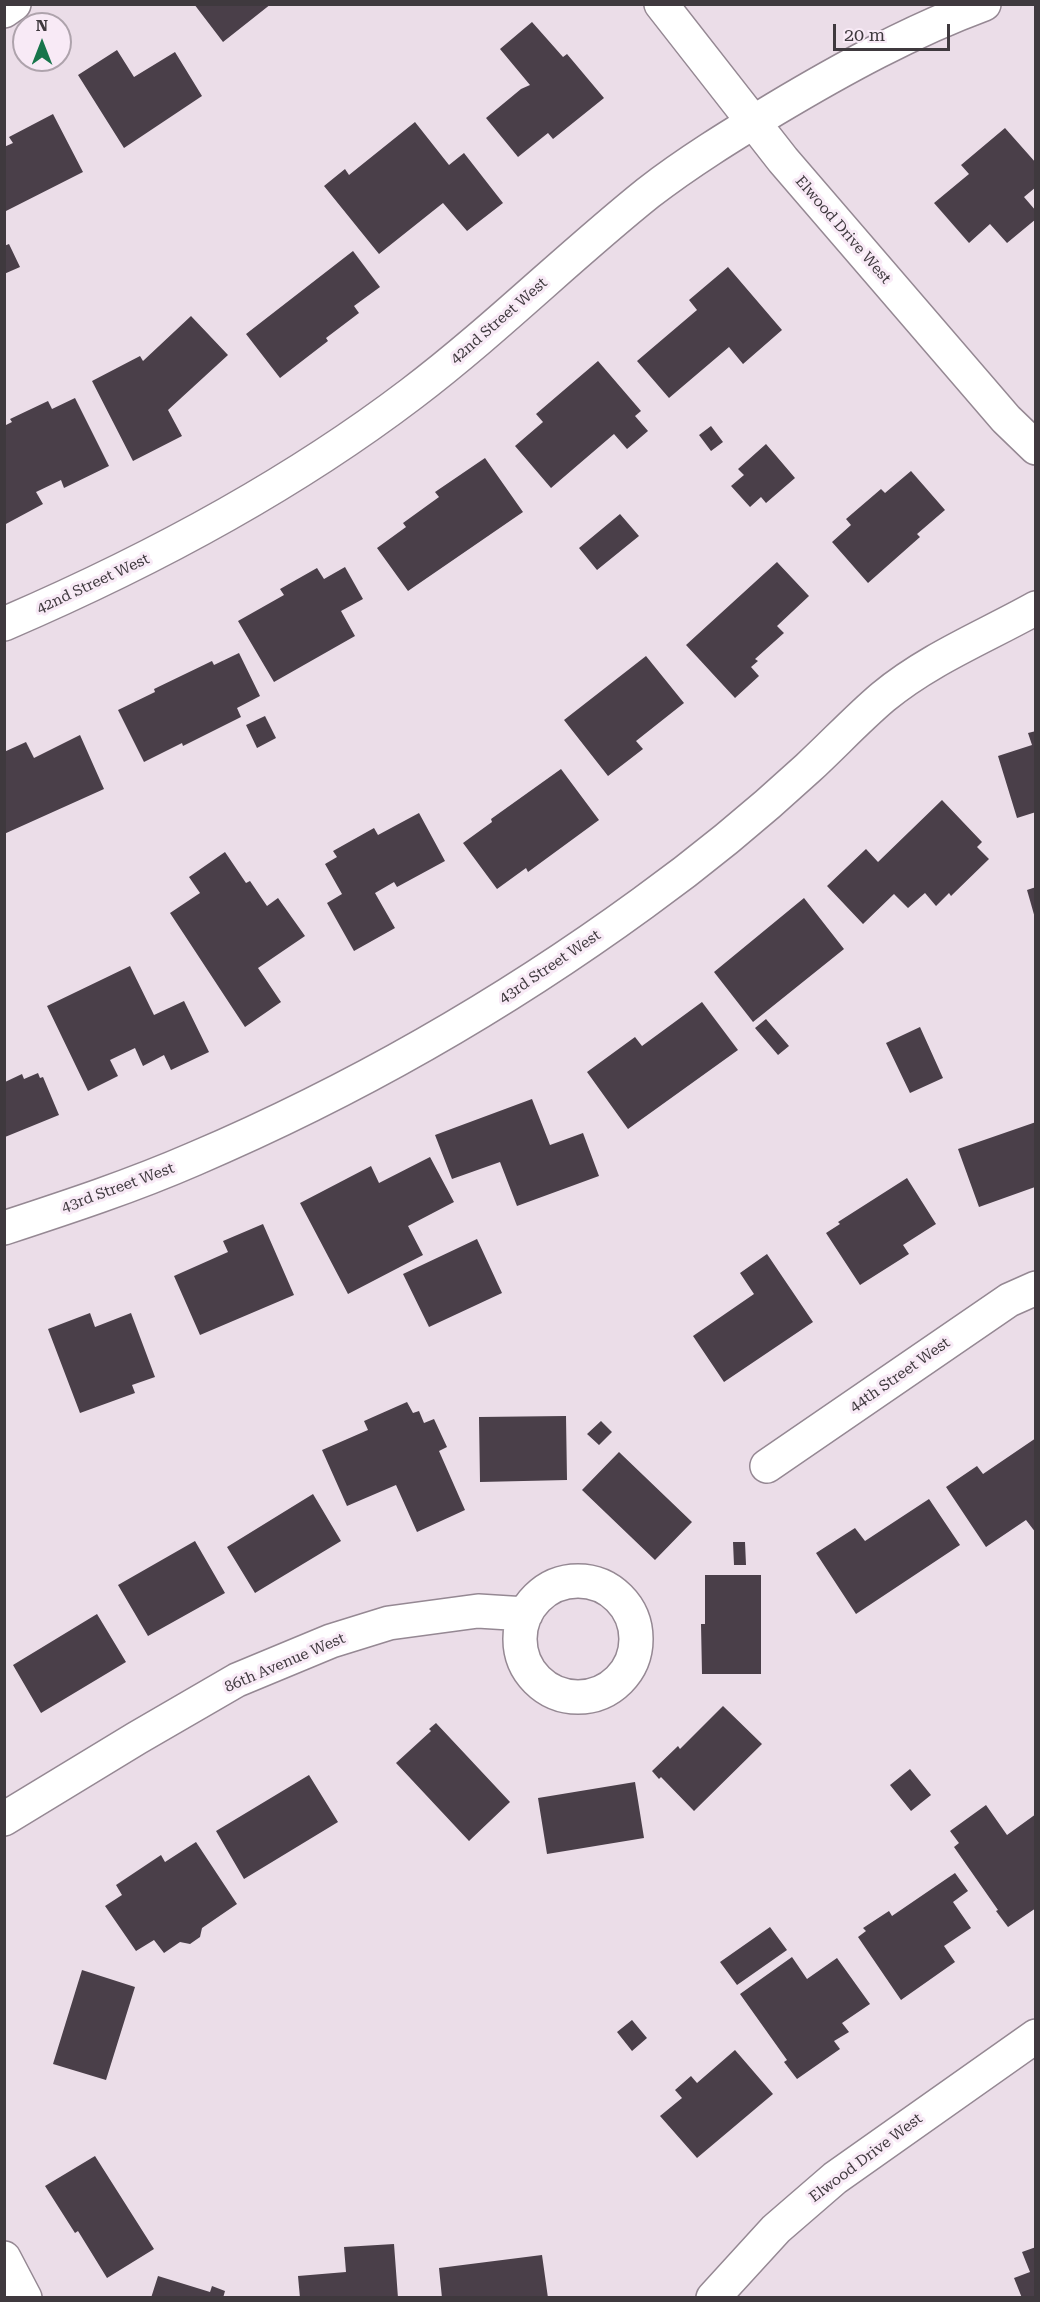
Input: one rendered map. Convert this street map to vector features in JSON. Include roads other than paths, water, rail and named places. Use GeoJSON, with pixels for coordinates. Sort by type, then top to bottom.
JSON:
{"type":"FeatureCollection","features":[{"type":"Feature","properties":{"kind":"street"},"geometry":{"type":"LineString","coordinates":[[4,10],[14,4]]}},
{"type":"Feature","properties":{"kind":"street","name":"Elwood Drive West"},"geometry":{"type":"LineString","coordinates":[[661,4],[783,160],[991,401],[1035,448]]}},
{"type":"Feature","properties":{"kind":"street","name":"42nd Street West"},"geometry":{"type":"LineString","coordinates":[[4,624],[83,591],[168,548],[252,501],[333,450],[411,394],[486,335],[603,230],[651,191],[753,122],[824,79],[897,42],[984,4]]}},
{"type":"Feature","properties":{"kind":"street","name":"43rd Street West"},"geometry":{"type":"LineString","coordinates":[[4,1228],[95,1198],[192,1160],[288,1117],[381,1070],[472,1018],[560,962],[646,902],[737,830],[892,691],[935,660],[992,633],[1035,608]]}},
{"type":"Feature","properties":{"kind":"street","name":"44th Street West"},"geometry":{"type":"LineString","coordinates":[[767,1466],[1009,1300],[1035,1288]]}},
{"type":"Feature","properties":{"kind":"street","name":"86th Avenue West"},"geometry":{"type":"LineString","coordinates":[[4,1819],[237,1680],[331,1641],[389,1623],[478,1611],[526,1614]]}},
{"type":"Feature","properties":{"kind":"street","name":"Elwood Drive West"},"geometry":{"type":"LineString","coordinates":[[713,2298],[776,2229],[835,2178],[1035,2036]]}},
{"type":"Feature","properties":{"kind":"street"},"geometry":{"type":"LineString","coordinates":[[4,2258],[25,2298]]}}]}
